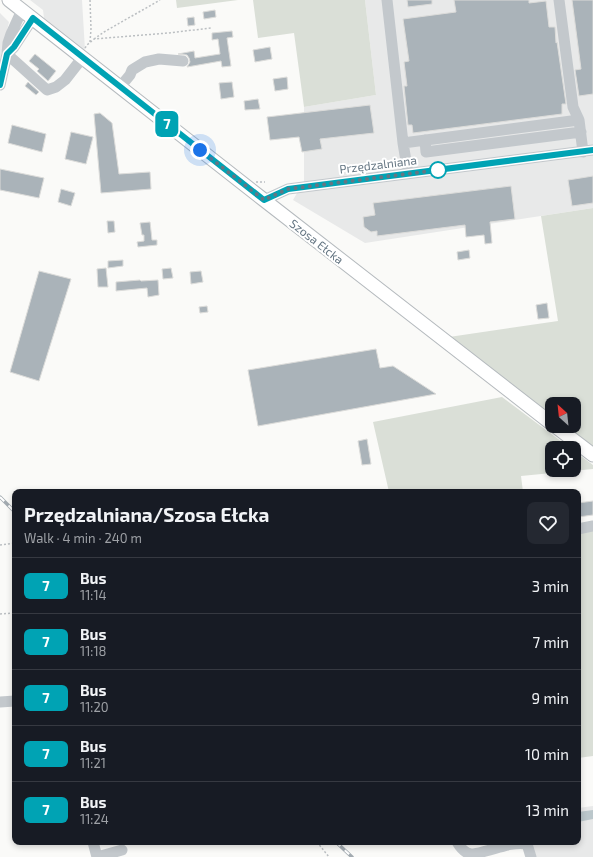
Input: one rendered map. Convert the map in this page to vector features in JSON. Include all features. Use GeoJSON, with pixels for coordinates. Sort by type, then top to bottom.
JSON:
{"type":"FeatureCollection","features":[{"type":"Feature","properties":{"kind":"main road","name":"Szosa Ełcka"},"geometry":{"type":"LineString","coordinates":[[9,0],[545,419]]}},
{"type":"Feature","properties":{"kind":"main road"},"geometry":{"type":"LineString","coordinates":[[564,433],[593,455]]}},
{"type":"Feature","properties":{"kind":"street"},"geometry":{"type":"LineString","coordinates":[[387,0],[403,143],[408,173]]}},
{"type":"Feature","properties":{"kind":"street"},"geometry":{"type":"LineString","coordinates":[[559,0],[573,107],[579,120],[581,132],[588,151]]}},
{"type":"Feature","properties":{"kind":"street"},"geometry":{"type":"LineString","coordinates":[[1,78],[7,54],[4,42],[11,34],[22,10]]}},
{"type":"Feature","properties":{"kind":"street"},"geometry":{"type":"LineString","coordinates":[[7,54],[14,47],[33,18]]}},
{"type":"Feature","properties":{"kind":"street"},"geometry":{"type":"LineString","coordinates":[[7,54],[47,90],[56,87],[65,80],[81,56]]}},
{"type":"Feature","properties":{"kind":"street"},"geometry":{"type":"LineString","coordinates":[[120,87],[130,75],[132,70],[145,62],[159,59],[183,61]]}},
{"type":"Feature","properties":{"kind":"street"},"geometry":{"type":"LineString","coordinates":[[403,143],[579,120]]}},
{"type":"Feature","properties":{"kind":"street"},"geometry":{"type":"LineString","coordinates":[[425,140],[426,152],[581,132]]}},
{"type":"Feature","properties":{"kind":"street","name":"Przędzalniana"},"geometry":{"type":"LineString","coordinates":[[264,200],[288,189],[588,151]]}},
{"type":"Feature","properties":{"kind":"street"},"geometry":{"type":"LineString","coordinates":[[581,528],[593,526]]}},
{"type":"Feature","properties":{"kind":"street"},"geometry":{"type":"LineString","coordinates":[[0,702],[12,701]]}},
{"type":"Feature","properties":{"kind":"street"},"geometry":{"type":"LineString","coordinates":[[94,845],[97,857],[122,850]]}},
{"type":"Feature","properties":{"kind":"street"},"geometry":{"type":"LineString","coordinates":[[459,845],[462,849],[471,854],[480,853],[506,845]]}},
{"type":"Feature","properties":{"kind":"street"},"geometry":{"type":"LineString","coordinates":[[527,845],[531,857]]}},
{"type":"Feature","properties":{"kind":"path"},"geometry":{"type":"LineString","coordinates":[[90,0],[90,42]]}},
{"type":"Feature","properties":{"kind":"path"},"geometry":{"type":"LineString","coordinates":[[81,56],[90,42],[94,39],[160,0]]}},
{"type":"Feature","properties":{"kind":"path"},"geometry":{"type":"LineString","coordinates":[[94,39],[211,28]]}},
{"type":"Feature","properties":{"kind":"path"},"geometry":{"type":"LineString","coordinates":[[0,545],[12,543]]}},
{"type":"Feature","properties":{"kind":"path"},"geometry":{"type":"LineString","coordinates":[[0,614],[12,613]]}},
{"type":"Feature","properties":{"kind":"path"},"geometry":{"type":"LineString","coordinates":[[319,845],[329,857]]}},
{"type":"Feature","properties":{"kind":"shaded area"},"geometry":{"type":"Polygon","coordinates":[[[30,0],[82,0],[85,50],[44,18],[43,10],[30,0]]]}},
{"type":"Feature","properties":{"kind":"shaded area"},"geometry":{"type":"Polygon","coordinates":[[[176,0],[238,0],[177,8],[176,0]]]}},
{"type":"Feature","properties":{"kind":"shaded area"},"geometry":{"type":"Polygon","coordinates":[[[253,0],[365,0],[376,95],[304,107],[294,33],[258,38],[253,0]]]}},
{"type":"Feature","properties":{"kind":"shaded area"},"geometry":{"type":"Polygon","coordinates":[[[365,0],[593,0],[593,208],[365,243],[293,200],[304,181],[304,107],[376,95],[365,0]]]}},
{"type":"Feature","properties":{"kind":"shaded area"},"geometry":{"type":"Polygon","coordinates":[[[0,13],[9,22],[0,60],[0,13]]]}},
{"type":"Feature","properties":{"kind":"shaded area"},"geometry":{"type":"Polygon","coordinates":[[[593,208],[593,449],[573,433],[581,433],[581,397],[545,397],[545,412],[449,337],[558,321],[541,216],[593,208]]]}},
{"type":"Feature","properties":{"kind":"shaded area"},"geometry":{"type":"Polygon","coordinates":[[[502,397],[545,429],[545,433],[550,433],[561,441],[545,441],[545,474],[521,476],[523,489],[388,489],[373,422],[502,397]]]}},
{"type":"Feature","properties":{"kind":"shaded area"},"geometry":{"type":"Polygon","coordinates":[[[581,456],[593,465],[593,469],[581,470],[581,456]]]}},
{"type":"Feature","properties":{"kind":"shaded area"},"geometry":{"type":"Polygon","coordinates":[[[593,530],[593,756],[581,758],[581,532],[593,530]]]}},
{"type":"Feature","properties":{"kind":"shaded area"},"geometry":{"type":"Polygon","coordinates":[[[593,806],[593,857],[535,857],[532,845],[581,845],[581,808],[593,806]]]}},
{"type":"Feature","properties":{"kind":"shaded area"},"geometry":{"type":"Polygon","coordinates":[[[593,810],[593,819],[581,821],[581,812],[593,810]]]}},
{"type":"Feature","properties":{"kind":"building"},"geometry":{"type":"Polygon","coordinates":[[[407,0],[432,0],[432,4],[408,7],[407,0]]]}},
{"type":"Feature","properties":{"kind":"building"},"geometry":{"type":"Polygon","coordinates":[[[454,0],[529,0],[529,3],[546,1],[549,27],[555,27],[556,43],[557,42],[566,104],[562,104],[562,114],[413,133],[412,125],[408,125],[404,86],[407,86],[404,62],[409,61],[403,19],[456,12],[454,0]]]}},
{"type":"Feature","properties":{"kind":"building"},"geometry":{"type":"Polygon","coordinates":[[[572,0],[593,0],[593,94],[579,96],[575,70],[581,69],[572,0]]]}},
{"type":"Feature","properties":{"kind":"building"},"geometry":{"type":"Polygon","coordinates":[[[215,10],[216,17],[204,19],[203,12],[215,10]]]}},
{"type":"Feature","properties":{"kind":"building"},"geometry":{"type":"Polygon","coordinates":[[[194,17],[195,25],[188,26],[187,18],[194,17]]]}},
{"type":"Feature","properties":{"kind":"building"},"geometry":{"type":"Polygon","coordinates":[[[232,31],[233,37],[227,38],[231,66],[222,67],[221,61],[187,67],[190,62],[187,55],[178,54],[194,51],[195,58],[220,54],[218,39],[212,40],[212,33],[232,31]]]}},
{"type":"Feature","properties":{"kind":"building"},"geometry":{"type":"Polygon","coordinates":[[[270,47],[272,59],[255,62],[253,50],[270,47]]]}},
{"type":"Feature","properties":{"kind":"building"},"geometry":{"type":"Polygon","coordinates":[[[35,54],[56,71],[48,81],[37,71],[39,69],[29,61],[35,54]]]}},
{"type":"Feature","properties":{"kind":"building"},"geometry":{"type":"Polygon","coordinates":[[[287,77],[288,89],[275,91],[273,79],[287,77]]]}},
{"type":"Feature","properties":{"kind":"building"},"geometry":{"type":"Polygon","coordinates":[[[28,82],[39,92],[36,95],[25,86],[28,82]]]}},
{"type":"Feature","properties":{"kind":"building"},"geometry":{"type":"Polygon","coordinates":[[[232,82],[234,97],[221,99],[219,83],[232,82]]]}},
{"type":"Feature","properties":{"kind":"building"},"geometry":{"type":"Polygon","coordinates":[[[258,99],[260,109],[245,110],[244,101],[258,99]]]}},
{"type":"Feature","properties":{"kind":"building"},"geometry":{"type":"Polygon","coordinates":[[[370,105],[374,133],[320,139],[322,149],[302,152],[299,137],[270,140],[267,117],[370,105]]]}},
{"type":"Feature","properties":{"kind":"building"},"geometry":{"type":"Polygon","coordinates":[[[100,113],[112,123],[119,174],[150,172],[151,189],[101,193],[94,114],[100,113]]]}},
{"type":"Feature","properties":{"kind":"building"},"geometry":{"type":"Polygon","coordinates":[[[12,125],[46,134],[42,152],[8,143],[12,125]]]}},
{"type":"Feature","properties":{"kind":"building"},"geometry":{"type":"Polygon","coordinates":[[[71,132],[93,137],[86,164],[65,159],[71,132]]]}},
{"type":"Feature","properties":{"kind":"building"},"geometry":{"type":"Polygon","coordinates":[[[0,169],[44,178],[39,198],[0,190],[0,169]]]}},
{"type":"Feature","properties":{"kind":"building"},"geometry":{"type":"Polygon","coordinates":[[[593,176],[593,203],[572,206],[568,180],[593,176]]]}},
{"type":"Feature","properties":{"kind":"building"},"geometry":{"type":"Polygon","coordinates":[[[511,186],[515,219],[490,222],[492,243],[485,244],[484,235],[466,237],[465,225],[377,236],[377,231],[371,232],[364,227],[363,217],[375,215],[373,203],[511,186]]]}},
{"type":"Feature","properties":{"kind":"building"},"geometry":{"type":"Polygon","coordinates":[[[61,189],[75,193],[71,206],[58,202],[61,189]]]}},
{"type":"Feature","properties":{"kind":"building"},"geometry":{"type":"Polygon","coordinates":[[[107,221],[114,221],[115,232],[108,233],[107,221]]]}},
{"type":"Feature","properties":{"kind":"building"},"geometry":{"type":"Polygon","coordinates":[[[150,222],[152,240],[157,240],[157,245],[138,247],[137,242],[144,241],[144,235],[142,235],[140,223],[150,222]]]}},
{"type":"Feature","properties":{"kind":"building"},"geometry":{"type":"Polygon","coordinates":[[[469,250],[470,258],[458,260],[457,252],[469,250]]]}},
{"type":"Feature","properties":{"kind":"building"},"geometry":{"type":"Polygon","coordinates":[[[123,260],[123,266],[108,268],[108,261],[123,260]]]}},
{"type":"Feature","properties":{"kind":"building"},"geometry":{"type":"Polygon","coordinates":[[[106,268],[108,287],[98,287],[97,269],[106,268]]]}},
{"type":"Feature","properties":{"kind":"building"},"geometry":{"type":"Polygon","coordinates":[[[171,268],[173,278],[163,279],[162,269],[171,268]]]}},
{"type":"Feature","properties":{"kind":"building"},"geometry":{"type":"Polygon","coordinates":[[[39,271],[71,279],[39,381],[10,372],[39,271]]]}},
{"type":"Feature","properties":{"kind":"building"},"geometry":{"type":"Polygon","coordinates":[[[201,271],[203,282],[191,284],[190,272],[201,271]]]}},
{"type":"Feature","properties":{"kind":"building"},"geometry":{"type":"Polygon","coordinates":[[[158,280],[159,295],[148,297],[147,288],[116,291],[116,282],[158,280]]]}},
{"type":"Feature","properties":{"kind":"building"},"geometry":{"type":"Polygon","coordinates":[[[547,303],[549,318],[538,319],[536,305],[547,303]]]}},
{"type":"Feature","properties":{"kind":"building"},"geometry":{"type":"Polygon","coordinates":[[[207,306],[208,312],[200,313],[199,307],[207,306]]]}},
{"type":"Feature","properties":{"kind":"building"},"geometry":{"type":"Polygon","coordinates":[[[376,349],[380,368],[393,366],[436,394],[258,426],[248,370],[376,349]]]}},
{"type":"Feature","properties":{"kind":"building"},"geometry":{"type":"Polygon","coordinates":[[[367,439],[371,464],[362,465],[358,441],[367,439]]]}},
{"type":"Feature","properties":{"kind":"building"},"geometry":{"type":"Polygon","coordinates":[[[593,501],[593,515],[581,517],[581,503],[593,501]]]}},
{"type":"Feature","properties":{"kind":"railway"},"geometry":{"type":"LineString","coordinates":[[0,497],[12,509]]}},
{"type":"Feature","properties":{"kind":"railway"},"geometry":{"type":"LineString","coordinates":[[339,845],[352,857]]}},
{"type":"Feature","properties":{"kind":"bus line","name":"7"},"geometry":{"type":"LineString","coordinates":[[0,85],[7,54],[14,47],[33,18],[264,200],[288,189],[593,150]]}},
{"type":"Feature","properties":{"kind":"route"},"geometry":{"type":"LineString","coordinates":[[200,150],[264,200],[288,189],[438,170]]}}]}
